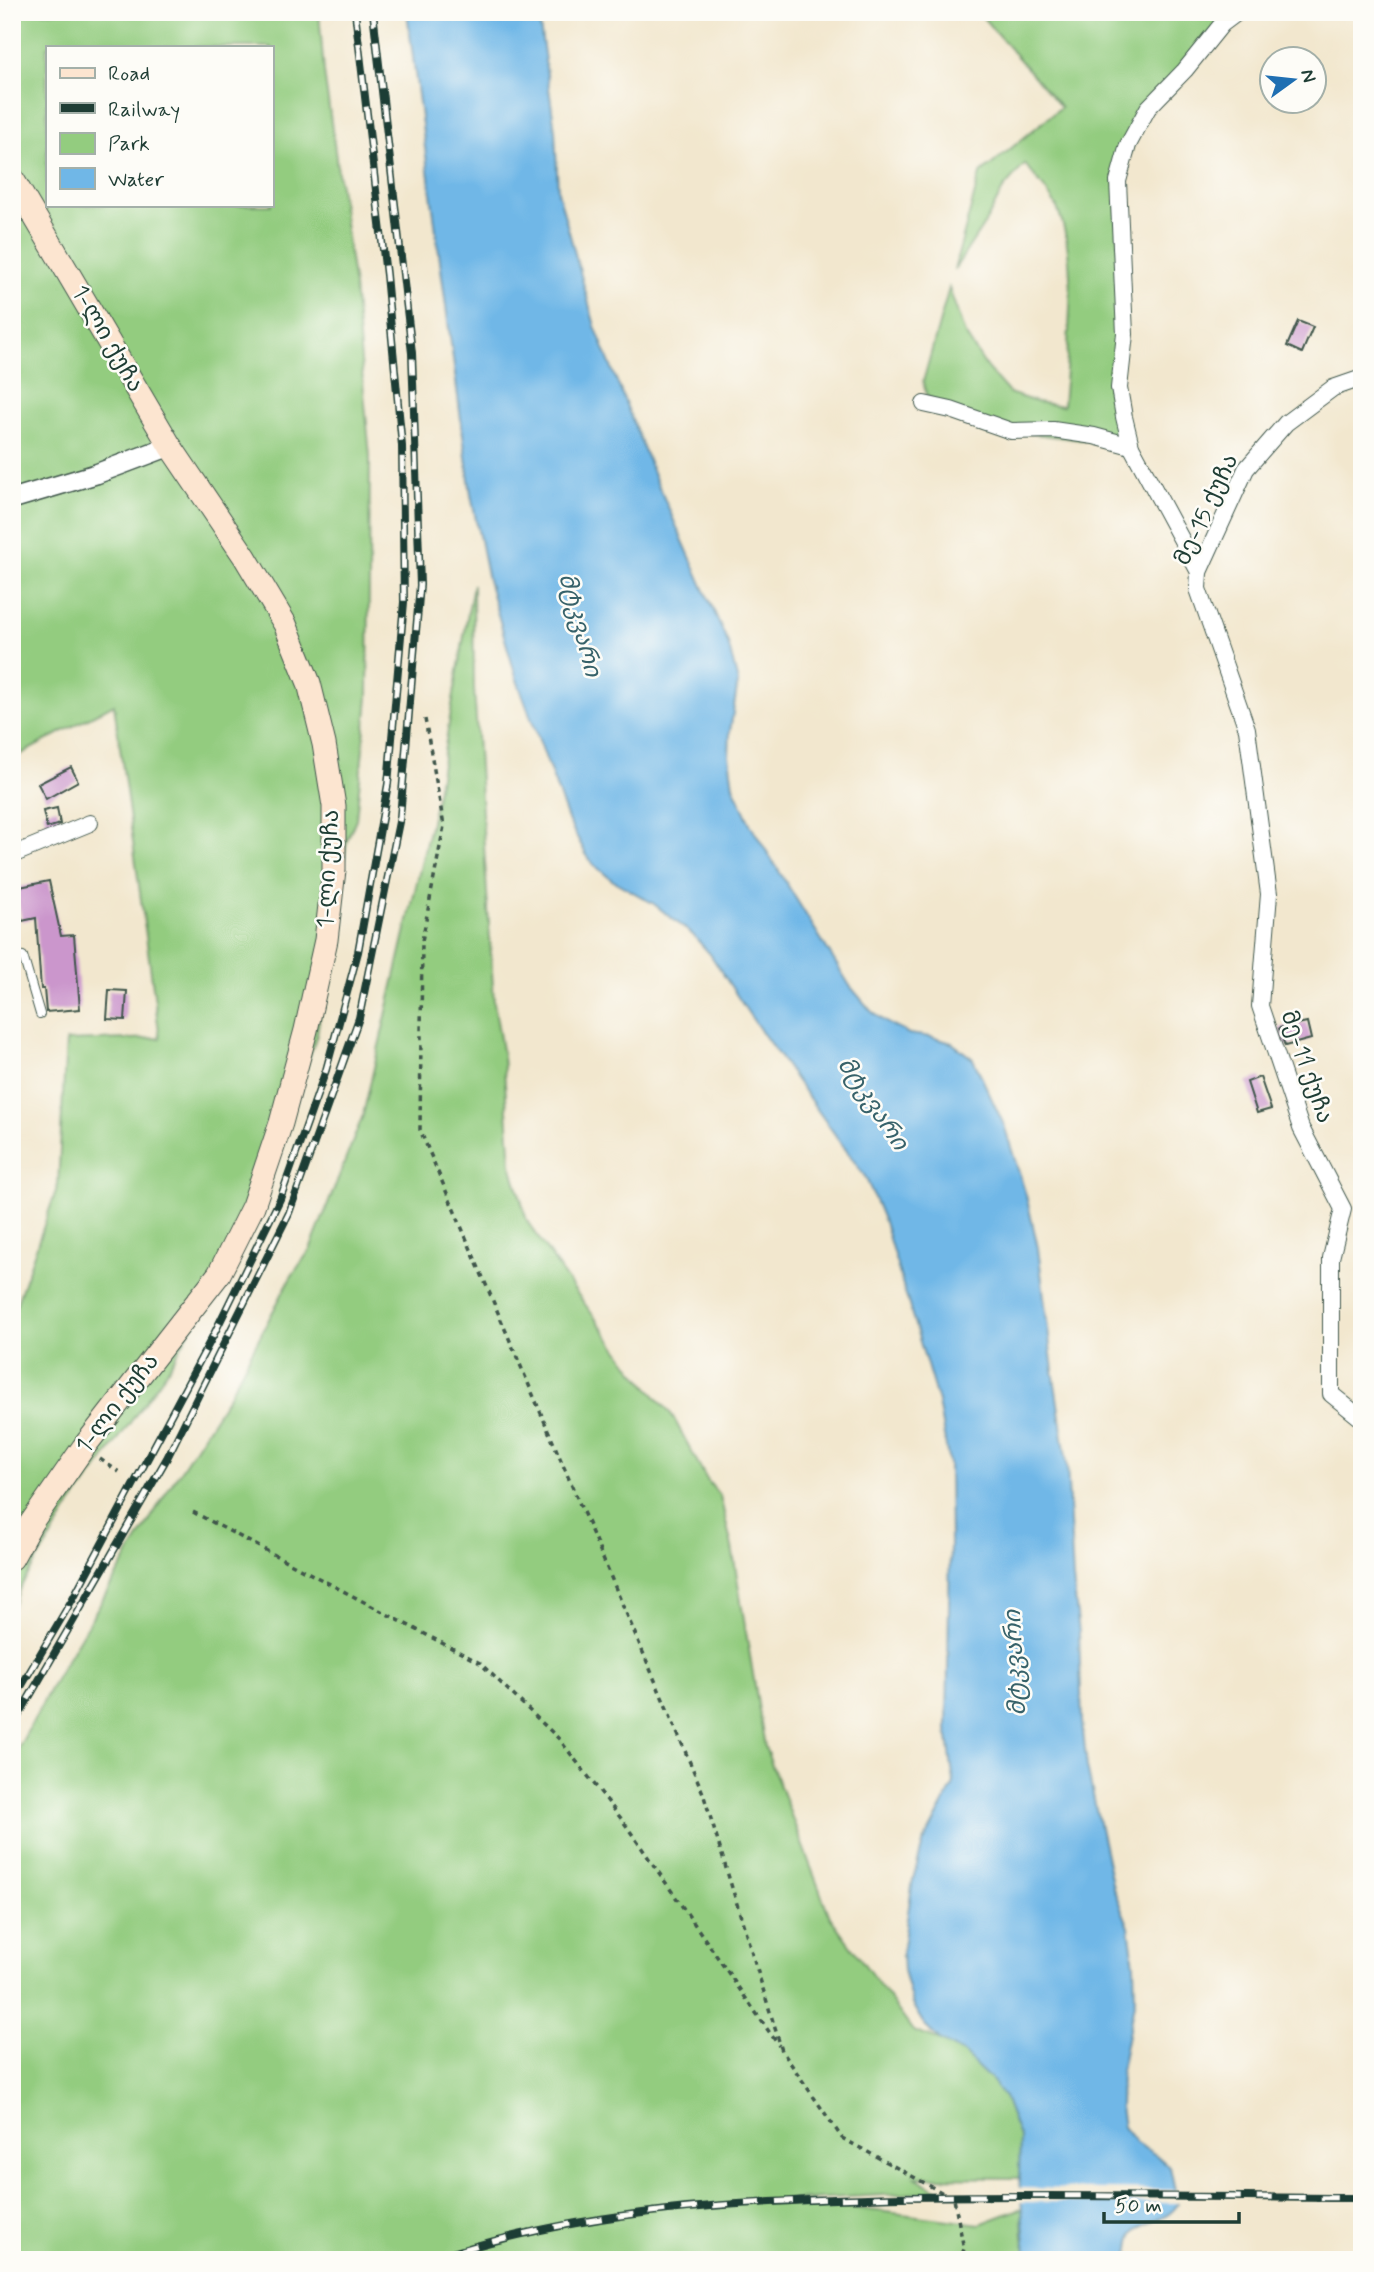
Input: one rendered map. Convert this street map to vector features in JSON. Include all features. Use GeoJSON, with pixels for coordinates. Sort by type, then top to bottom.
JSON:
{"type":"FeatureCollection","features":[{"type":"Feature","properties":{"kind":"main road","name":"1-ლი ქუჩა"},"geometry":{"type":"LineString","coordinates":[[12,178],[170,446],[245,556],[285,624],[309,684],[324,744],[334,806],[334,870],[326,940],[281,1123],[253,1206],[219,1274],[83,1448],[32,1523],[12,1558]]}},
{"type":"Feature","properties":{"kind":"street"},"geometry":{"type":"LineString","coordinates":[[1199,572],[1131,446],[1119,388],[1125,334],[1118,181],[1128,145],[1149,108],[1222,24],[1238,12]]}},
{"type":"Feature","properties":{"kind":"street","name":"მე-15 ქუჩა"},"geometry":{"type":"LineString","coordinates":[[1198,589],[1199,572],[1246,469],[1286,423],[1333,388],[1362,378]]}},
{"type":"Feature","properties":{"kind":"street"},"geometry":{"type":"LineString","coordinates":[[924,404],[951,410],[1011,431],[1053,430],[1094,436],[1131,446]]}},
{"type":"Feature","properties":{"kind":"street"},"geometry":{"type":"LineString","coordinates":[[12,499],[96,474],[170,446]]}},
{"type":"Feature","properties":{"kind":"street","name":"მე-11 ქუჩა"},"geometry":{"type":"LineString","coordinates":[[1198,589],[1247,729],[1269,894],[1261,1006],[1301,1128],[1343,1209],[1331,1258],[1331,1394],[1362,1419]]}},
{"type":"Feature","properties":{"kind":"street"},"geometry":{"type":"LineString","coordinates":[[12,855],[90,823]]}},
{"type":"Feature","properties":{"kind":"lane"},"geometry":{"type":"LineString","coordinates":[[12,954],[23,956],[40,1014]]}},
{"type":"Feature","properties":{"kind":"path"},"geometry":{"type":"LineString","coordinates":[[425,719],[444,826],[422,941],[420,1130],[703,1793],[782,2051]]}},
{"type":"Feature","properties":{"kind":"path"},"geometry":{"type":"LineString","coordinates":[[193,1512],[365,1605],[480,1663],[559,1739],[624,1821],[842,2138],[954,2199],[964,2249],[960,2260]]}},
{"type":"Feature","properties":{"kind":"green space"},"geometry":{"type":"Polygon","coordinates":[[[12,12],[319,12],[324,72],[354,287],[370,456],[368,698],[356,819],[347,840],[317,1034],[259,1209],[167,1371],[69,1508],[20,1588],[12,1609],[12,1317],[58,1185],[66,1041],[160,1038],[114,704],[12,759],[12,12]]]}},
{"type":"Feature","properties":{"kind":"green space"},"geometry":{"type":"Polygon","coordinates":[[[978,12],[1238,12],[1148,108],[1118,181],[1119,388],[1131,446],[1011,431],[951,410],[927,396],[923,382],[949,288],[965,334],[987,368],[1009,393],[1036,402],[1063,406],[1070,305],[1068,253],[1057,208],[1025,164],[1003,189],[988,218],[954,270],[980,174],[1061,107],[978,12]]]}},
{"type":"Feature","properties":{"kind":"green space"},"geometry":{"type":"Polygon","coordinates":[[[473,584],[474,688],[494,1003],[503,1056],[511,1164],[527,1221],[634,1371],[672,1415],[707,1480],[720,1496],[732,1547],[765,1747],[830,1917],[913,2031],[963,2052],[992,2081],[1004,2097],[1020,2139],[1019,2178],[915,2177],[941,2192],[791,2200],[980,2224],[1022,2208],[1024,2242],[1032,2260],[12,2260],[12,1760],[57,1676],[164,1496],[228,1397],[291,1277],[310,1250],[363,1115],[435,804],[473,584]]]}},
{"type":"Feature","properties":{"kind":"water","name":"მტკვარი"},"geometry":{"type":"Polygon","coordinates":[[[407,12],[538,12],[555,130],[558,192],[595,326],[656,480],[728,643],[738,682],[730,731],[729,756],[733,786],[751,826],[850,986],[871,1011],[887,1023],[909,1034],[952,1043],[973,1059],[1004,1125],[1026,1195],[1038,1248],[1067,1464],[1087,1767],[1113,1888],[1129,1927],[1134,1964],[1135,1998],[1121,2070],[1120,2107],[1123,2127],[1136,2143],[1170,2167],[1178,2204],[1168,2215],[1140,2227],[1135,2232],[1128,2260],[1032,2260],[1026,2252],[1019,2178],[1020,2139],[1004,2097],[992,2081],[963,2053],[941,2041],[925,2026],[912,2004],[903,1970],[902,1953],[913,1879],[923,1844],[954,1784],[947,1729],[949,1464],[938,1402],[884,1222],[866,1178],[749,1014],[710,954],[693,935],[654,904],[612,880],[594,865],[569,822],[516,677],[488,580],[471,495],[407,12]]]}},
{"type":"Feature","properties":{"kind":"pier"},"geometry":{"type":"Polygon","coordinates":[[[1017,2188],[1179,2190],[1181,2203],[1018,2202],[1017,2188]]]}},
{"type":"Feature","properties":{"kind":"building"},"geometry":{"type":"Polygon","coordinates":[[[1298,321],[1313,327],[1302,353],[1287,346],[1298,321]]]}},
{"type":"Feature","properties":{"kind":"building"},"geometry":{"type":"Polygon","coordinates":[[[71,767],[78,781],[46,799],[38,784],[71,767]]]}},
{"type":"Feature","properties":{"kind":"building"},"geometry":{"type":"Polygon","coordinates":[[[57,808],[60,824],[47,828],[43,811],[57,808]]]}},
{"type":"Feature","properties":{"kind":"building"},"geometry":{"type":"Polygon","coordinates":[[[49,881],[61,936],[74,935],[80,1009],[46,1012],[44,989],[41,989],[36,918],[22,921],[15,888],[49,881]]]}},
{"type":"Feature","properties":{"kind":"building"},"geometry":{"type":"Polygon","coordinates":[[[109,990],[127,991],[125,1020],[107,1019],[109,990]]]}},
{"type":"Feature","properties":{"kind":"building"},"geometry":{"type":"Polygon","coordinates":[[[1307,1022],[1311,1039],[1285,1046],[1279,1028],[1307,1022]]]}},
{"type":"Feature","properties":{"kind":"building"},"geometry":{"type":"Polygon","coordinates":[[[1260,1077],[1271,1109],[1257,1113],[1247,1082],[1260,1077]]]}},
{"type":"Feature","properties":{"kind":"railway"},"geometry":{"type":"LineString","coordinates":[[12,1702],[72,1600],[214,1334],[280,1199],[326,1070],[358,952],[388,784],[404,602],[402,446],[386,275],[355,12]]}},
{"type":"Feature","properties":{"kind":"railway"},"geometry":{"type":"LineString","coordinates":[[12,1727],[167,1458],[289,1213],[359,1018],[400,817],[420,585],[412,353],[373,12]]}},
{"type":"Feature","properties":{"kind":"railway"},"geometry":{"type":"LineString","coordinates":[[431,2260],[488,2243],[605,2218],[664,2210],[783,2201],[959,2196],[1362,2198]]}}]}
